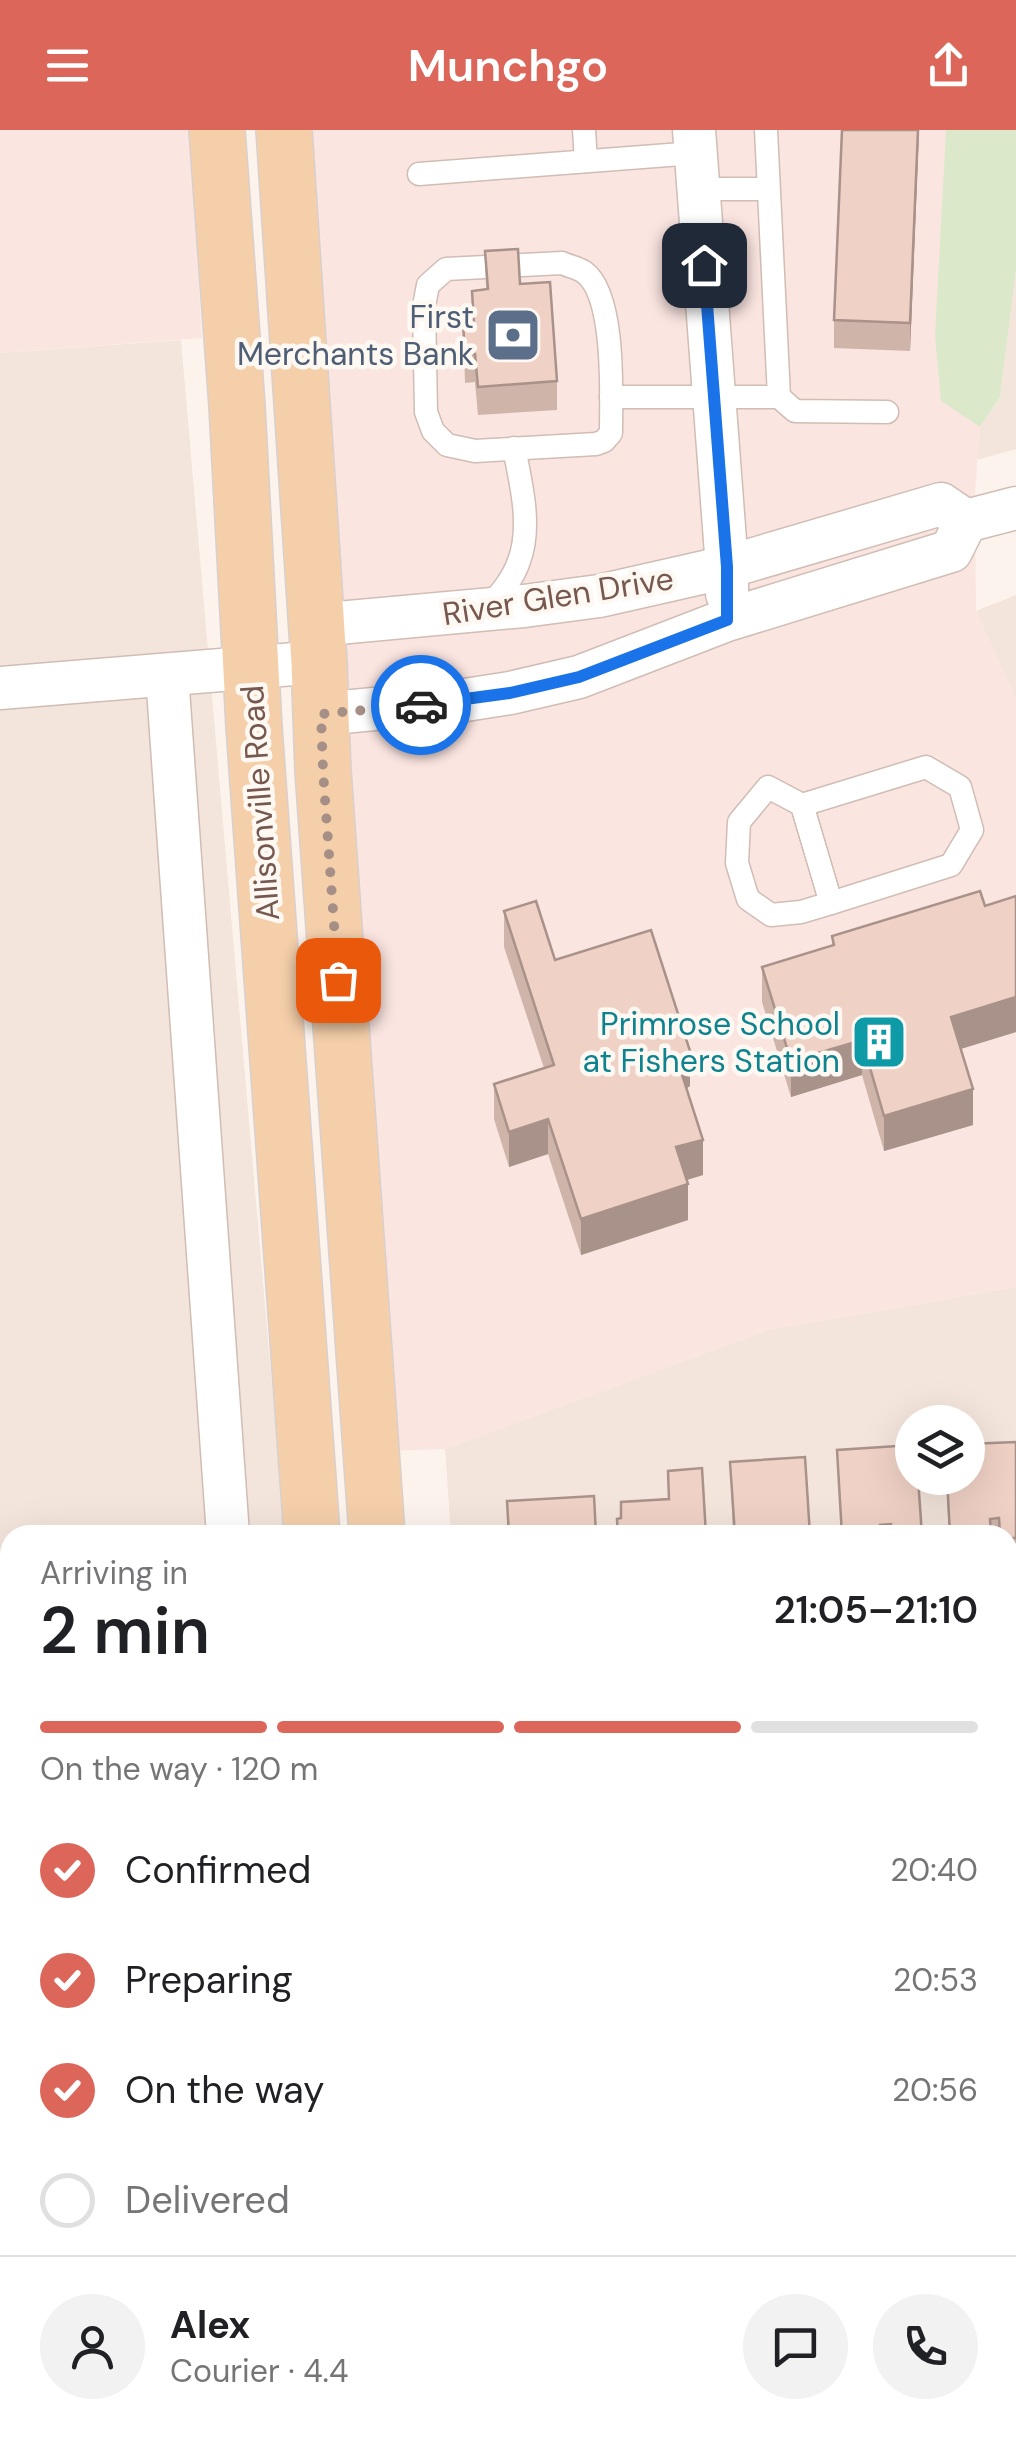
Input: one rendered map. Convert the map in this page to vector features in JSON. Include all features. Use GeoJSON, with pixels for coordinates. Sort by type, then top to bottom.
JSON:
{"type":"FeatureCollection","features":[{"type":"Feature","properties":{"kind":"main road","name":"Allisonville Road"},"geometry":{"type":"LineString","coordinates":[[217,130],[311,1525]]}},
{"type":"Feature","properties":{"kind":"main road","name":"Allisonville Road"},"geometry":{"type":"LineString","coordinates":[[284,130],[302,374],[323,771],[376,1525]]}},
{"type":"Feature","properties":{"kind":"street"},"geometry":{"type":"LineString","coordinates":[[696,158],[727,567],[727,620]]}},
{"type":"Feature","properties":{"kind":"street","name":"River Glen Drive"},"geometry":{"type":"LineString","coordinates":[[319,667],[487,609],[600,596],[727,567],[941,504],[966,521],[1014,516]]}},
{"type":"Feature","properties":{"kind":"street","name":"River Glen Drive"},"geometry":{"type":"LineString","coordinates":[[319,667],[459,701],[549,685],[632,658],[727,620],[952,551],[966,521]]}},
{"type":"Feature","properties":{"kind":"street"},"geometry":{"type":"LineString","coordinates":[[0,688],[251,666],[319,667]]}},
{"type":"Feature","properties":{"kind":"street"},"geometry":{"type":"LineString","coordinates":[[167,674],[227,1525]]}},
{"type":"Feature","properties":{"kind":"lane"},"geometry":{"type":"LineString","coordinates":[[584,130],[586,161]]}},
{"type":"Feature","properties":{"kind":"lane"},"geometry":{"type":"LineString","coordinates":[[766,130],[779,396],[795,411],[887,412]]}},
{"type":"Feature","properties":{"kind":"lane"},"geometry":{"type":"LineString","coordinates":[[419,174],[586,161],[696,158],[768,189]]}},
{"type":"Feature","properties":{"kind":"lane"},"geometry":{"type":"LineString","coordinates":[[562,263],[584,272],[597,288],[602,303],[610,352],[611,397],[611,433],[596,444],[475,451],[448,445],[434,431],[426,412],[424,306],[428,285],[446,270],[562,263]]}},
{"type":"Feature","properties":{"kind":"lane"},"geometry":{"type":"LineString","coordinates":[[611,397],[779,396]]}},
{"type":"Feature","properties":{"kind":"lane"},"geometry":{"type":"LineString","coordinates":[[487,609],[520,561],[524,539],[522,488],[514,448]]}},
{"type":"Feature","properties":{"kind":"lane"},"geometry":{"type":"LineString","coordinates":[[926,767],[960,787],[972,830],[952,865],[831,903],[771,915],[748,898],[737,862],[739,822],[768,787],[802,805],[926,767]]}},
{"type":"Feature","properties":{"kind":"lane"},"geometry":{"type":"LineString","coordinates":[[802,805],[831,903]]}},
{"type":"Feature","properties":{"kind":"shaded area"},"geometry":{"type":"Polygon","coordinates":[[[0,130],[190,130],[202,338],[0,353],[0,130]]]}},
{"type":"Feature","properties":{"kind":"shaded area"},"geometry":{"type":"Polygon","coordinates":[[[296,130],[983,130],[976,610],[1016,699],[1016,1287],[768,1330],[446,1449],[388,1451],[296,130]]]}},
{"type":"Feature","properties":{"kind":"shaded area"},"geometry":{"type":"Polygon","coordinates":[[[1016,271],[1016,449],[977,460],[980,427],[1000,397],[1016,271]]]}},
{"type":"Feature","properties":{"kind":"shaded area"},"geometry":{"type":"Polygon","coordinates":[[[181,340],[284,1525],[0,1525],[0,353],[181,340]]]}},
{"type":"Feature","properties":{"kind":"shaded area"},"geometry":{"type":"Polygon","coordinates":[[[1016,595],[1016,699],[976,611],[1016,595]]]}},
{"type":"Feature","properties":{"kind":"shaded area"},"geometry":{"type":"Polygon","coordinates":[[[1016,1287],[1016,1525],[450,1525],[445,1449],[768,1330],[1016,1287]]]}},
{"type":"Feature","properties":{"kind":"green space"},"geometry":{"type":"Polygon","coordinates":[[[946,130],[1016,130],[1016,271],[1000,397],[980,427],[941,401],[935,336],[946,130]]]}},
{"type":"Feature","properties":{"kind":"building"},"geometry":{"type":"Polygon","coordinates":[[[842,130],[918,130],[910,323],[834,320],[842,130]]]}},
{"type":"Feature","properties":{"kind":"building","name":"First Merchants Bank"},"geometry":{"type":"Polygon","coordinates":[[[518,249],[520,284],[550,282],[557,381],[478,387],[475,354],[465,354],[463,323],[474,323],[472,291],[488,289],[485,251],[518,249]]]}},
{"type":"Feature","properties":{"kind":"building","name":"Primrose School at Fishers Station"},"geometry":{"type":"Polygon","coordinates":[[[980,891],[985,906],[1016,896],[1016,997],[951,1017],[973,1089],[884,1116],[862,1040],[791,1061],[762,967],[834,945],[832,936],[980,891]]]}},
{"type":"Feature","properties":{"kind":"building"},"geometry":{"type":"Polygon","coordinates":[[[536,901],[555,960],[651,930],[690,1051],[677,1059],[703,1140],[676,1147],[688,1184],[581,1219],[548,1119],[509,1132],[494,1084],[554,1065],[504,911],[536,901]]]}},
{"type":"Feature","properties":{"kind":"building"},"geometry":{"type":"Polygon","coordinates":[[[1016,1442],[1016,1525],[999,1525],[999,1518],[990,1519],[990,1525],[949,1525],[948,1495],[985,1495],[985,1443],[1016,1442]]]}},
{"type":"Feature","properties":{"kind":"building"},"geometry":{"type":"Polygon","coordinates":[[[895,1446],[895,1495],[919,1495],[921,1525],[841,1525],[837,1450],[895,1446]]]}},
{"type":"Feature","properties":{"kind":"building"},"geometry":{"type":"Polygon","coordinates":[[[805,1457],[809,1525],[734,1525],[730,1462],[805,1457]]]}},
{"type":"Feature","properties":{"kind":"building"},"geometry":{"type":"Polygon","coordinates":[[[702,1468],[705,1525],[617,1525],[621,1502],[669,1499],[668,1471],[702,1468]]]}},
{"type":"Feature","properties":{"kind":"building"},"geometry":{"type":"Polygon","coordinates":[[[594,1496],[595,1525],[508,1525],[507,1501],[594,1496]]]}},
{"type":"Feature","properties":{"kind":"way so far"},"geometry":{"type":"LineString","coordinates":[[338,980],[321,714],[421,705]]}},
{"type":"Feature","properties":{"kind":"place","name":"First Merchants Bank"},"geometry":{"type":"Point","coordinates":[513,335]}},
{"type":"Feature","properties":{"kind":"place","name":"Primrose School at Fishers Station"},"geometry":{"type":"Point","coordinates":[879,1042]}},
{"type":"Feature","properties":{"kind":"route"},"geometry":{"type":"LineString","coordinates":[[421,705],[510,693],[579,677],[727,620],[727,567],[704,265]]}}]}
